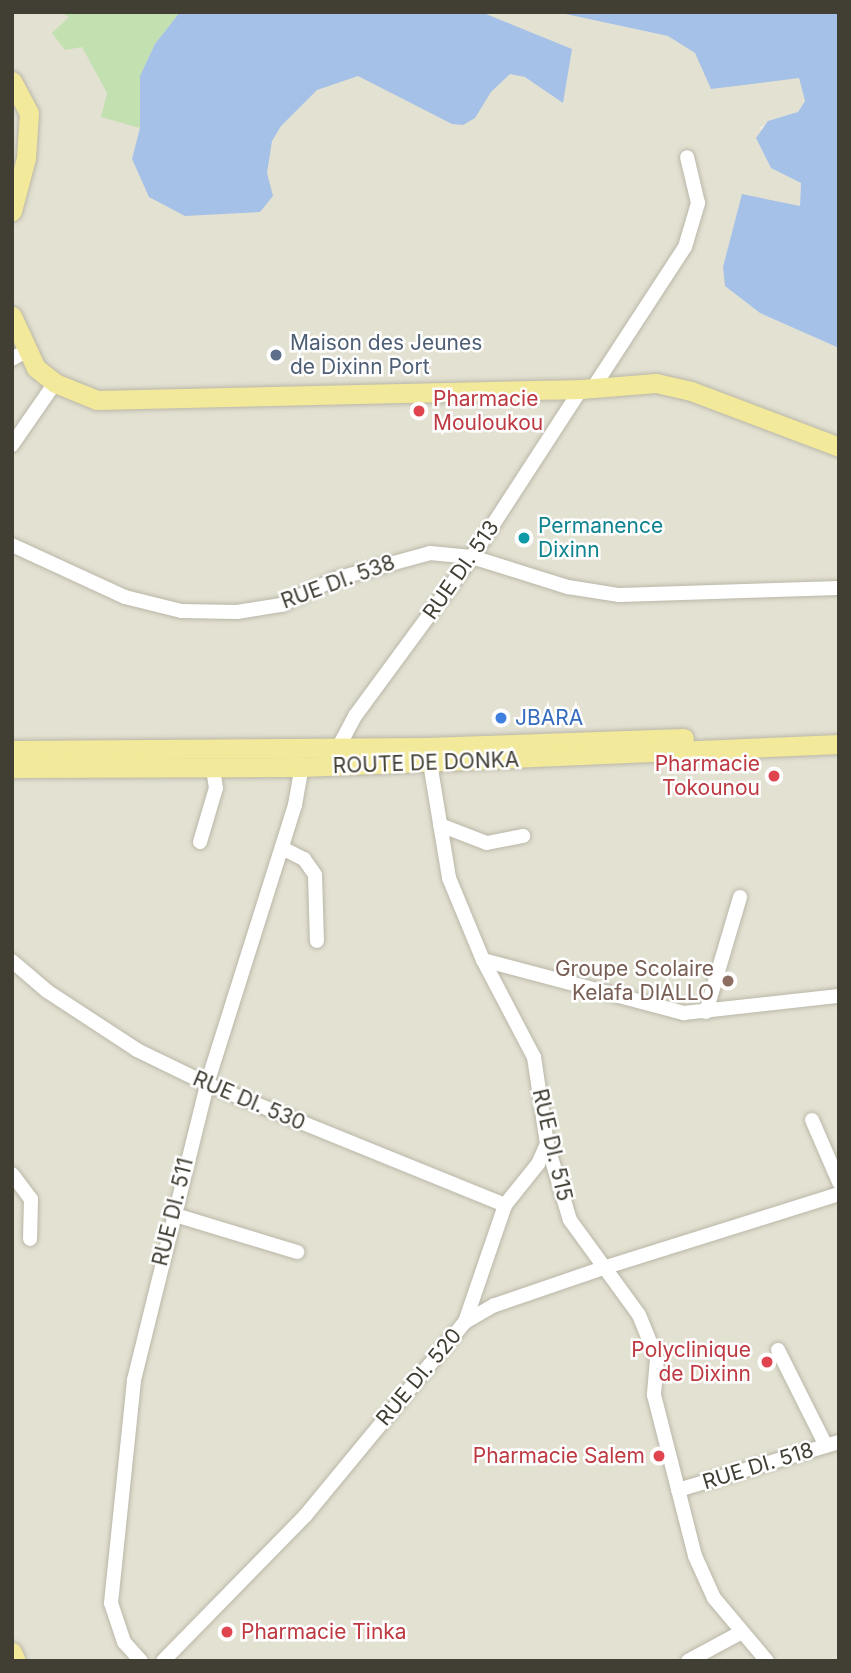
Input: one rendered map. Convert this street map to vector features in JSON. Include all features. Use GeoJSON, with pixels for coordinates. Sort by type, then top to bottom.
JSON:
{"type":"FeatureCollection","features":[{"type":"Feature","properties":{"kind":"main road"},"geometry":{"type":"LineString","coordinates":[[12,81],[29,113],[19,158],[12,211]]}},
{"type":"Feature","properties":{"kind":"main road"},"geometry":{"type":"LineString","coordinates":[[12,316],[19,355],[55,383],[97,400],[130,402],[587,389],[656,383],[691,391],[839,447]]}},
{"type":"Feature","properties":{"kind":"main road","name":"ROUTE DE DONKA"},"geometry":{"type":"LineString","coordinates":[[12,750],[338,748],[839,733]]}},
{"type":"Feature","properties":{"kind":"main road","name":"ROUTE DE DONKA"},"geometry":{"type":"LineString","coordinates":[[12,768],[302,767],[839,744]]}},
{"type":"Feature","properties":{"kind":"main road"},"geometry":{"type":"LineString","coordinates":[[12,1652],[16,1661]]}},
{"type":"Feature","properties":{"kind":"street","name":"RUE DI. 513"},"geometry":{"type":"LineString","coordinates":[[338,748],[355,716],[472,557],[685,247],[698,203],[687,157]]}},
{"type":"Feature","properties":{"kind":"street"},"geometry":{"type":"LineString","coordinates":[[12,445],[55,383]]}},
{"type":"Feature","properties":{"kind":"street","name":"RUE DI. 538"},"geometry":{"type":"LineString","coordinates":[[12,545],[125,597],[181,611],[237,612],[281,604],[335,579],[430,553],[472,557],[568,587],[619,595],[839,587]]}},
{"type":"Feature","properties":{"kind":"street","name":"RUE DI. 515"},"geometry":{"type":"LineString","coordinates":[[430,763],[449,878],[483,960],[534,1057],[547,1144],[570,1220],[639,1315],[657,1359],[654,1395],[695,1556],[714,1598],[740,1633],[767,1661]]}},
{"type":"Feature","properties":{"kind":"street","name":"RUE DI. 511"},"geometry":{"type":"LineString","coordinates":[[141,1661],[124,1642],[111,1603],[134,1380],[172,1213],[207,1084],[282,848],[302,767]]}},
{"type":"Feature","properties":{"kind":"street"},"geometry":{"type":"LineString","coordinates":[[200,842],[216,788],[214,769]]}},
{"type":"Feature","properties":{"kind":"street"},"geometry":{"type":"LineString","coordinates":[[440,825],[487,844],[523,836]]}},
{"type":"Feature","properties":{"kind":"street"},"geometry":{"type":"LineString","coordinates":[[282,848],[304,859],[315,875],[317,941]]}},
{"type":"Feature","properties":{"kind":"street"},"geometry":{"type":"LineString","coordinates":[[706,1012],[740,897]]}},
{"type":"Feature","properties":{"kind":"street"},"geometry":{"type":"LineString","coordinates":[[483,960],[684,1013],[839,996]]}},
{"type":"Feature","properties":{"kind":"street","name":"RUE DI. 530"},"geometry":{"type":"LineString","coordinates":[[12,961],[47,991],[136,1050],[207,1084],[505,1205]]}},
{"type":"Feature","properties":{"kind":"street"},"geometry":{"type":"LineString","coordinates":[[812,1120],[839,1182]]}},
{"type":"Feature","properties":{"kind":"street"},"geometry":{"type":"LineString","coordinates":[[465,1322],[505,1205],[538,1164],[547,1144]]}},
{"type":"Feature","properties":{"kind":"street"},"geometry":{"type":"LineString","coordinates":[[12,1174],[31,1199],[30,1239]]}},
{"type":"Feature","properties":{"kind":"street","name":"RUE DI. 520"},"geometry":{"type":"LineString","coordinates":[[163,1661],[306,1516],[465,1322],[495,1305],[603,1268],[839,1194]]}},
{"type":"Feature","properties":{"kind":"street"},"geometry":{"type":"LineString","coordinates":[[172,1213],[297,1252]]}},
{"type":"Feature","properties":{"kind":"street"},"geometry":{"type":"LineString","coordinates":[[778,1350],[832,1444]]}},
{"type":"Feature","properties":{"kind":"street","name":"RUE DI. 518"},"geometry":{"type":"LineString","coordinates":[[678,1490],[832,1444]]}},
{"type":"Feature","properties":{"kind":"street"},"geometry":{"type":"LineString","coordinates":[[688,1661],[740,1633]]}},
{"type":"Feature","properties":{"kind":"shaded area"},"geometry":{"type":"Polygon","coordinates":[[[12,12],[556,12],[668,36],[696,53],[799,78],[805,101],[798,112],[760,127],[771,168],[801,183],[800,206],[726,286],[760,313],[839,348],[839,1661],[12,1661],[12,12]]]}},
{"type":"Feature","properties":{"kind":"green space"},"geometry":{"type":"Polygon","coordinates":[[[60,12],[180,12],[155,44],[140,76],[140,128],[101,117],[107,93],[82,47],[65,50],[52,33],[69,17],[60,12]]]}},
{"type":"Feature","properties":{"kind":"water"},"geometry":{"type":"Polygon","coordinates":[[[180,12],[481,12],[572,49],[563,103],[525,77],[510,74],[491,92],[475,118],[463,125],[452,124],[358,76],[317,90],[281,126],[272,141],[267,173],[273,196],[260,212],[185,216],[149,197],[132,159],[140,128],[140,76],[155,44],[180,12]]]}},
{"type":"Feature","properties":{"kind":"water"},"geometry":{"type":"Polygon","coordinates":[[[556,12],[839,12],[839,348],[760,313],[725,286],[723,267],[742,194],[800,206],[801,183],[771,168],[756,138],[768,121],[798,112],[805,101],[799,78],[711,89],[695,53],[668,36],[556,12]]]}},
{"type":"Feature","properties":{"kind":"place","name":"Maison des Jeunes de Dixinn Port"},"geometry":{"type":"Point","coordinates":[276,355]}},
{"type":"Feature","properties":{"kind":"place","name":"Pharmacie Mouloukou"},"geometry":{"type":"Point","coordinates":[419,411]}},
{"type":"Feature","properties":{"kind":"place","name":"Permanence Dixinn"},"geometry":{"type":"Point","coordinates":[524,538]}},
{"type":"Feature","properties":{"kind":"place","name":"JBARA"},"geometry":{"type":"Point","coordinates":[501,718]}},
{"type":"Feature","properties":{"kind":"place","name":"Pharmacie Tokounou"},"geometry":{"type":"Point","coordinates":[774,776]}},
{"type":"Feature","properties":{"kind":"place","name":"Groupe Scolaire Kelafa DIALLO"},"geometry":{"type":"Point","coordinates":[728,981]}},
{"type":"Feature","properties":{"kind":"place","name":"Polyclinique de Dixinn"},"geometry":{"type":"Point","coordinates":[767,1362]}},
{"type":"Feature","properties":{"kind":"place","name":"Pharmacie Salem"},"geometry":{"type":"Point","coordinates":[659,1456]}},
{"type":"Feature","properties":{"kind":"place","name":"Pharmacie Tinka"},"geometry":{"type":"Point","coordinates":[227,1632]}}]}
